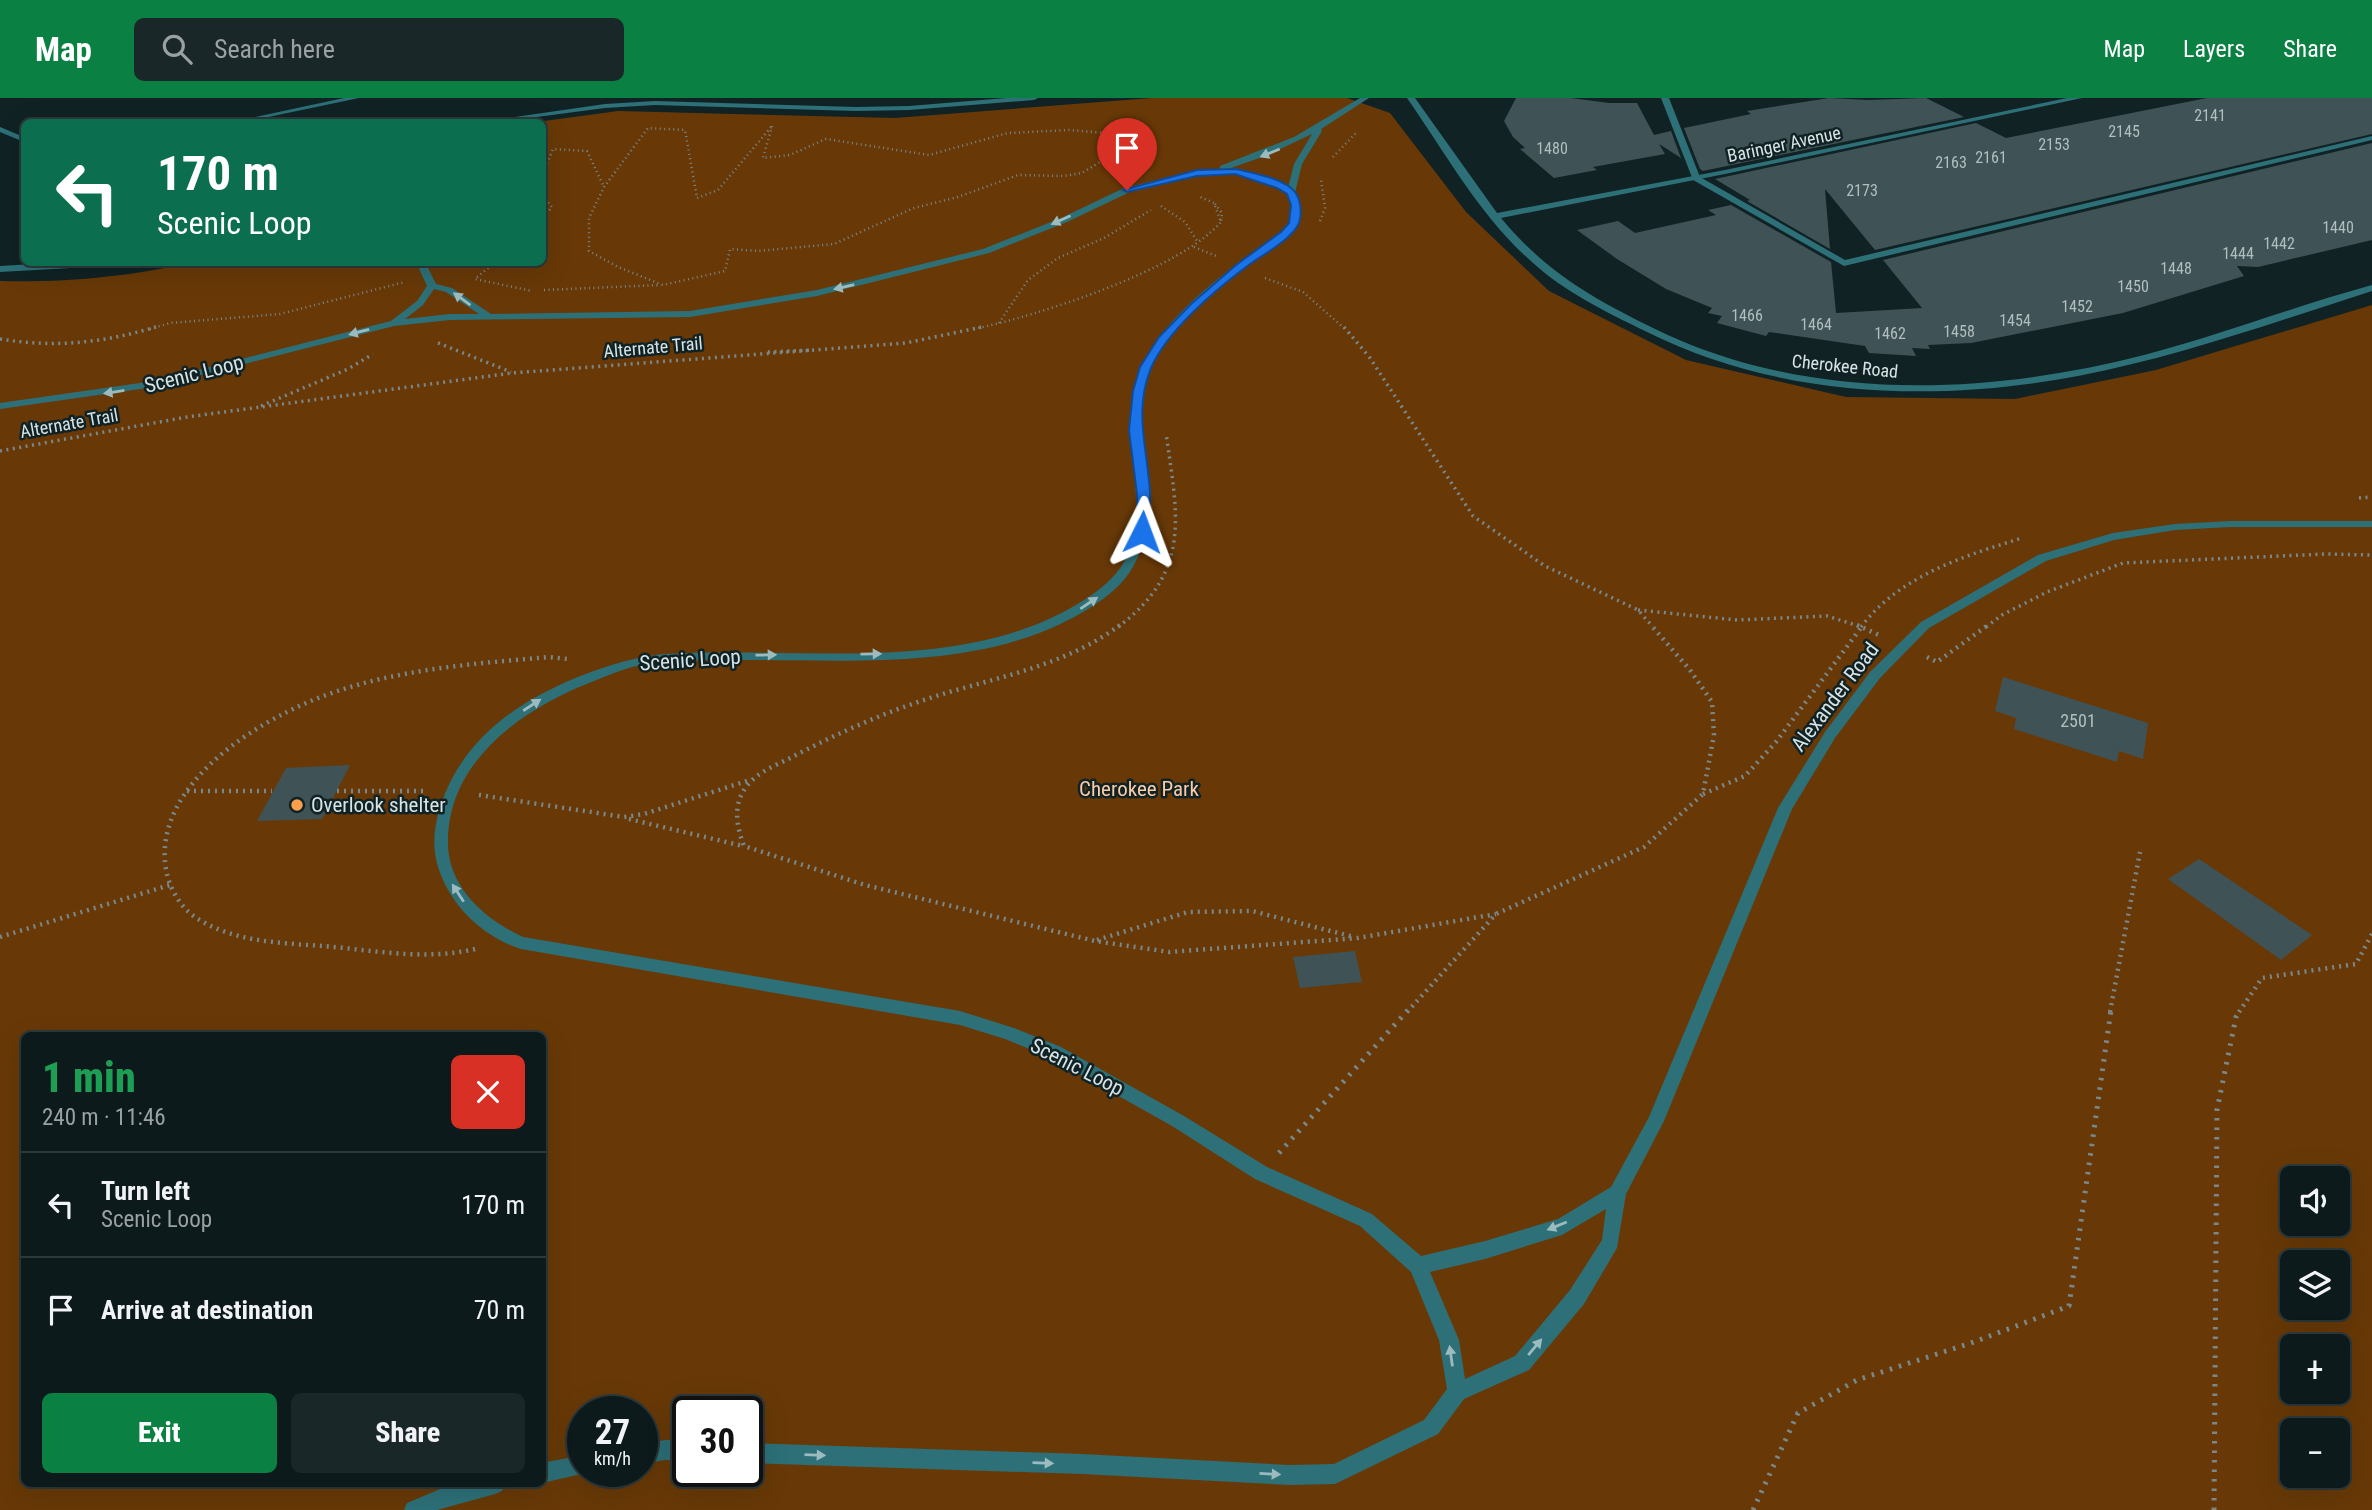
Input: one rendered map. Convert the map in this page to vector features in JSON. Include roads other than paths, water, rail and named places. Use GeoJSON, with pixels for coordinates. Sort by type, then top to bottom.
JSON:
{"type":"FeatureCollection","features":[{"type":"Feature","properties":{"kind":"street"},"geometry":{"type":"LineString","coordinates":[[251,119],[355,98]]}},
{"type":"Feature","properties":{"kind":"street"},"geometry":{"type":"LineString","coordinates":[[575,98],[582,109]]}},
{"type":"Feature","properties":{"kind":"street"},"geometry":{"type":"LineString","coordinates":[[755,106],[774,98]]}},
{"type":"Feature","properties":{"kind":"street"},"geometry":{"type":"LineString","coordinates":[[507,119],[655,103],[909,108],[1034,98]]}},
{"type":"Feature","properties":{"kind":"street"},"geometry":{"type":"LineString","coordinates":[[1218,170],[1260,156],[1319,130],[1365,98]]}},
{"type":"Feature","properties":{"kind":"street","name":"Cherokee Road"},"geometry":{"type":"LineString","coordinates":[[1410,98],[1496,216],[1526,252],[1560,280],[1649,332],[1717,359],[1769,373],[1843,384],[1961,387],[2054,377],[2141,359],[2372,288]]}},
{"type":"Feature","properties":{"kind":"street"},"geometry":{"type":"LineString","coordinates":[[1665,98],[1696,178],[1844,263],[2372,138]]}},
{"type":"Feature","properties":{"kind":"street","name":"Baringer Avenue"},"geometry":{"type":"LineString","coordinates":[[1496,216],[1696,178],[2078,98]]}},
{"type":"Feature","properties":{"kind":"street"},"geometry":{"type":"LineString","coordinates":[[546,120],[582,109]]}},
{"type":"Feature","properties":{"kind":"street"},"geometry":{"type":"LineString","coordinates":[[0,129],[21,139]]}},
{"type":"Feature","properties":{"kind":"street"},"geometry":{"type":"LineString","coordinates":[[1291,193],[1298,164],[1319,130]]}},
{"type":"Feature","properties":{"kind":"street","name":"Scenic Loop"},"geometry":{"type":"LineString","coordinates":[[0,406],[154,384],[394,323],[489,316],[690,314],[817,293],[986,251],[1064,220],[1116,194],[1218,170],[1266,179],[1291,193],[1296,205],[1295,219],[1290,228],[1195,306],[1163,339],[1146,367],[1139,391],[1135,430],[1144,494],[1142,532],[1133,559],[1103,593],[1048,627],[981,645],[917,652],[669,658],[625,665],[556,691],[505,723],[474,753],[452,791],[446,804],[440,842],[445,870],[453,886],[470,910],[508,938],[534,946],[657,968],[960,1018],[1008,1033],[1055,1052],[1178,1121],[1261,1173],[1366,1220],[1418,1266],[1449,1340],[1457,1392]]}},
{"type":"Feature","properties":{"kind":"street"},"geometry":{"type":"LineString","coordinates":[[0,269],[53,266]]}},
{"type":"Feature","properties":{"kind":"street"},"geometry":{"type":"LineString","coordinates":[[422,266],[432,286]]}},
{"type":"Feature","properties":{"kind":"street"},"geometry":{"type":"LineString","coordinates":[[432,286],[449,289],[489,316]]}},
{"type":"Feature","properties":{"kind":"street"},"geometry":{"type":"LineString","coordinates":[[394,323],[420,303],[432,286]]}},
{"type":"Feature","properties":{"kind":"street","name":"Alexander Road"},"geometry":{"type":"LineString","coordinates":[[1457,1392],[1521,1363],[1577,1297],[1611,1242],[1617,1193],[1656,1121],[1785,808],[1830,734],[1875,675],[1925,625],[2042,558],[2113,537],[2175,527],[2230,524],[2372,524]]}},
{"type":"Feature","properties":{"kind":"street"},"geometry":{"type":"LineString","coordinates":[[1418,1266],[1485,1250],[1562,1226],[1617,1193]]}},
{"type":"Feature","properties":{"kind":"street"},"geometry":{"type":"LineString","coordinates":[[763,1454],[1082,1464],[1289,1475],[1335,1474],[1431,1427],[1457,1392]]}},
{"type":"Feature","properties":{"kind":"street"},"geometry":{"type":"LineString","coordinates":[[546,1472],[567,1468]]}},
{"type":"Feature","properties":{"kind":"street"},"geometry":{"type":"LineString","coordinates":[[414,1510],[445,1496],[482,1487]]}},
{"type":"Feature","properties":{"kind":"place","name":"Overlook shelter"},"geometry":{"type":"Point","coordinates":[297,805]}},
{"type":"Feature","properties":{"kind":"park label","name":"Cherokee Park"},"geometry":{"type":"Point","coordinates":[1139,789]}}]}
